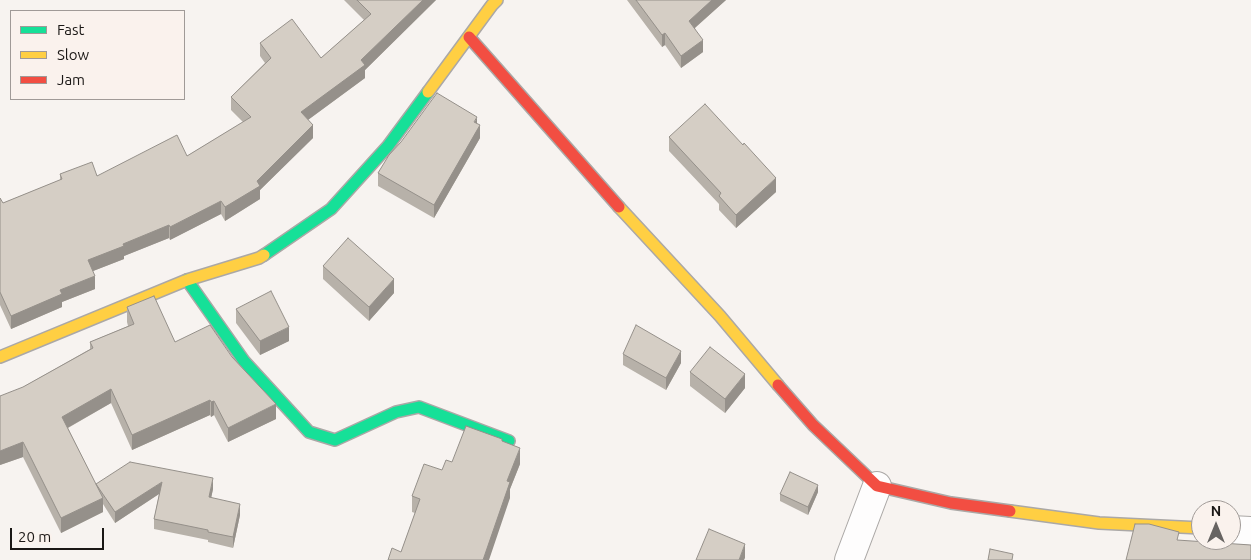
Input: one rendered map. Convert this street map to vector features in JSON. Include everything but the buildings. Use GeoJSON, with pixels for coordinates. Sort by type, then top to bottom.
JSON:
{"type":"FeatureCollection","features":[{"type":"Feature","properties":{"kind":"street"},"geometry":{"type":"LineString","coordinates":[[0,357],[187,280],[259,258],[331,209],[388,146],[497,0]]}},
{"type":"Feature","properties":{"kind":"street"},"geometry":{"type":"LineString","coordinates":[[469,37],[595,181],[720,316],[813,425],[878,486],[951,503],[1099,523],[1191,528]]}},
{"type":"Feature","properties":{"kind":"street"},"geometry":{"type":"LineString","coordinates":[[187,280],[244,361],[309,432],[335,440],[396,412],[419,407],[509,441]]}},
{"type":"Feature","properties":{"kind":"street"},"geometry":{"type":"LineString","coordinates":[[849,560],[878,486]]}},
{"type":"Feature","properties":{"kind":"traffic: fast"},"geometry":{"type":"LineString","coordinates":[[264,255],[331,209],[388,146],[428,92]]}},
{"type":"Feature","properties":{"kind":"traffic: fast"},"geometry":{"type":"LineString","coordinates":[[187,280],[244,361],[309,432],[335,440],[396,412],[419,407],[509,441]]}},
{"type":"Feature","properties":{"kind":"traffic: slow"},"geometry":{"type":"LineString","coordinates":[[428,92],[497,0]]}},
{"type":"Feature","properties":{"kind":"traffic: slow"},"geometry":{"type":"LineString","coordinates":[[619,207],[720,316],[778,385]]}},
{"type":"Feature","properties":{"kind":"traffic: slow"},"geometry":{"type":"LineString","coordinates":[[0,357],[187,280],[264,255]]}},
{"type":"Feature","properties":{"kind":"traffic: slow"},"geometry":{"type":"LineString","coordinates":[[1010,511],[1099,523],[1191,528]]}},
{"type":"Feature","properties":{"kind":"traffic: jam"},"geometry":{"type":"LineString","coordinates":[[469,37],[619,207]]}},
{"type":"Feature","properties":{"kind":"traffic: jam"},"geometry":{"type":"LineString","coordinates":[[778,385],[813,425],[877,486],[951,503],[1010,511]]}}]}
